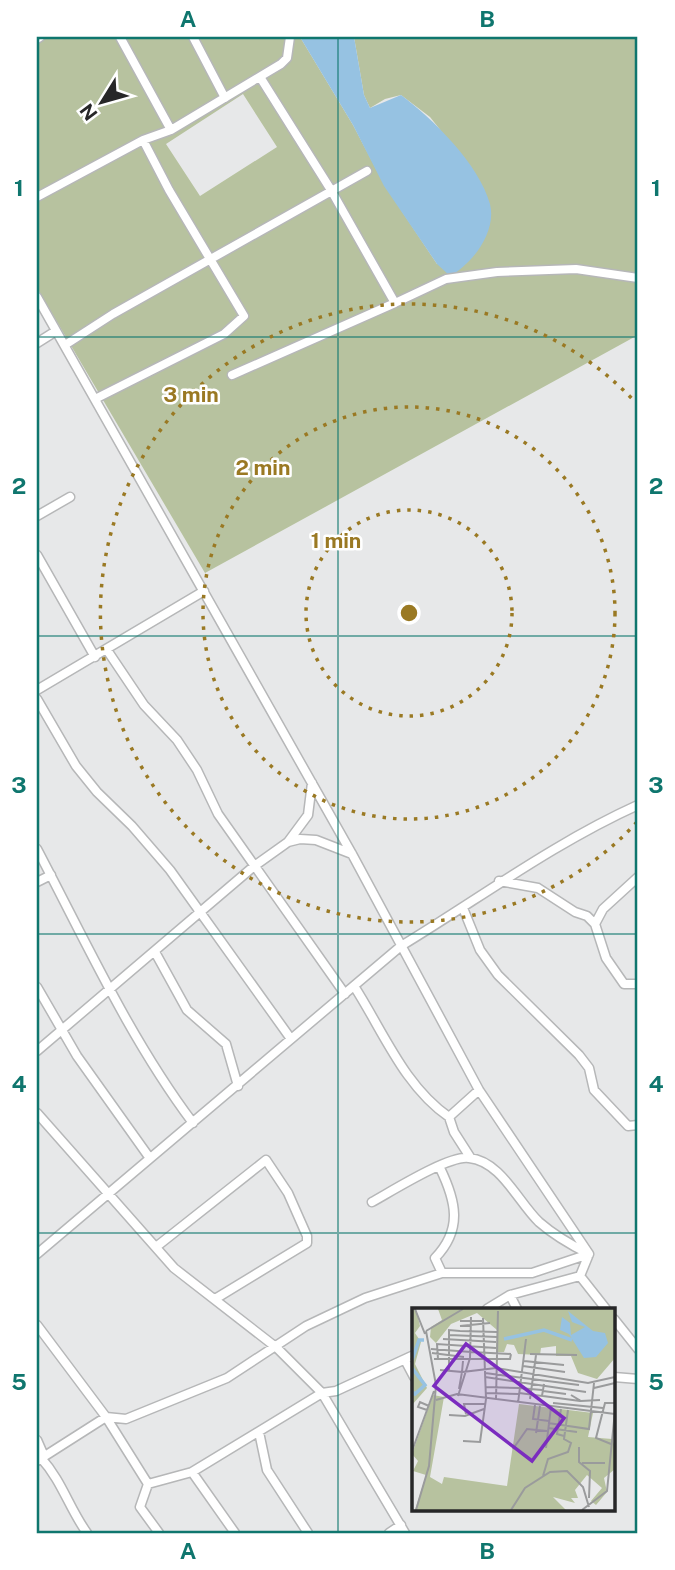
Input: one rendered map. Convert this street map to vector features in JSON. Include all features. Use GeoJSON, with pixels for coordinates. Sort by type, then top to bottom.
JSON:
{"type":"FeatureCollection","features":[{"type":"Feature","properties":{"kind":"street"},"geometry":{"type":"LineString","coordinates":[[120,37],[171,130]]}},
{"type":"Feature","properties":{"kind":"street"},"geometry":{"type":"LineString","coordinates":[[193,37],[225,98]]}},
{"type":"Feature","properties":{"kind":"street"},"geometry":{"type":"LineString","coordinates":[[37,197],[144,140],[171,130],[260,77],[287,58],[290,37]]}},
{"type":"Feature","properties":{"kind":"street"},"geometry":{"type":"LineString","coordinates":[[260,77],[331,190],[396,303]]}},
{"type":"Feature","properties":{"kind":"street"},"geometry":{"type":"LineString","coordinates":[[95,399],[224,334],[244,316],[144,140]]}},
{"type":"Feature","properties":{"kind":"street"},"geometry":{"type":"LineString","coordinates":[[65,345],[113,314],[367,171]]}},
{"type":"Feature","properties":{"kind":"street"},"geometry":{"type":"LineString","coordinates":[[232,375],[446,279],[498,272],[576,269],[638,278]]}},
{"type":"Feature","properties":{"kind":"street"},"geometry":{"type":"LineString","coordinates":[[37,297],[352,854],[479,1090],[589,1254]]}},
{"type":"Feature","properties":{"kind":"street"},"geometry":{"type":"LineString","coordinates":[[37,343],[56,331]]}},
{"type":"Feature","properties":{"kind":"street"},"geometry":{"type":"LineString","coordinates":[[37,516],[70,497]]}},
{"type":"Feature","properties":{"kind":"street"},"geometry":{"type":"LineString","coordinates":[[37,555],[95,657]]}},
{"type":"Feature","properties":{"kind":"street"},"geometry":{"type":"LineString","coordinates":[[37,689],[107,650],[204,590]]}},
{"type":"Feature","properties":{"kind":"street"},"geometry":{"type":"LineString","coordinates":[[107,650],[144,705],[177,740],[197,770],[218,814],[253,867],[345,994]]}},
{"type":"Feature","properties":{"kind":"street"},"geometry":{"type":"LineString","coordinates":[[37,699],[83,775],[132,826],[202,910],[291,1039]]}},
{"type":"Feature","properties":{"kind":"street"},"geometry":{"type":"LineString","coordinates":[[37,1051],[253,867],[288,842],[308,815],[312,783]]}},
{"type":"Feature","properties":{"kind":"street"},"geometry":{"type":"LineString","coordinates":[[37,1254],[401,946],[463,908],[499,881],[638,805]]}},
{"type":"Feature","properties":{"kind":"street"},"geometry":{"type":"LineString","coordinates":[[288,842],[316,839],[352,854]]}},
{"type":"Feature","properties":{"kind":"street"},"geometry":{"type":"LineString","coordinates":[[37,849],[155,1071],[193,1123]]}},
{"type":"Feature","properties":{"kind":"street"},"geometry":{"type":"LineString","coordinates":[[37,882],[51,875]]}},
{"type":"Feature","properties":{"kind":"street"},"geometry":{"type":"LineString","coordinates":[[594,925],[603,909],[638,877]]}},
{"type":"Feature","properties":{"kind":"street"},"geometry":{"type":"LineString","coordinates":[[499,881],[538,888],[575,912],[587,916],[594,925],[606,958],[624,984],[638,984]]}},
{"type":"Feature","properties":{"kind":"street"},"geometry":{"type":"LineString","coordinates":[[463,908],[480,950],[498,975],[579,1055],[589,1068],[594,1090],[628,1126],[638,1125]]}},
{"type":"Feature","properties":{"kind":"street"},"geometry":{"type":"LineString","coordinates":[[155,952],[187,1010],[226,1044],[238,1086]]}},
{"type":"Feature","properties":{"kind":"street"},"geometry":{"type":"LineString","coordinates":[[354,986],[408,1077],[431,1105],[449,1118],[454,1132],[470,1157],[499,1173],[523,1206],[540,1223],[560,1239],[589,1254]]}},
{"type":"Feature","properties":{"kind":"street"},"geometry":{"type":"LineString","coordinates":[[37,987],[61,1030],[112,1108],[149,1157]]}},
{"type":"Feature","properties":{"kind":"street"},"geometry":{"type":"LineString","coordinates":[[449,1118],[479,1090]]}},
{"type":"Feature","properties":{"kind":"street"},"geometry":{"type":"LineString","coordinates":[[37,1113],[174,1268],[277,1348],[322,1393],[403,1529],[389,1533]]}},
{"type":"Feature","properties":{"kind":"street"},"geometry":{"type":"LineString","coordinates":[[372,1202],[424,1172],[440,1168],[457,1159],[470,1157]]}},
{"type":"Feature","properties":{"kind":"street"},"geometry":{"type":"LineString","coordinates":[[156,1247],[266,1160],[288,1193],[307,1236],[307,1243],[215,1299]]}},
{"type":"Feature","properties":{"kind":"street"},"geometry":{"type":"LineString","coordinates":[[440,1168],[456,1216],[449,1243],[435,1258],[442,1273]]}},
{"type":"Feature","properties":{"kind":"street"},"geometry":{"type":"LineString","coordinates":[[41,1458],[106,1417],[126,1419],[227,1378],[277,1348],[306,1326],[365,1298],[442,1273],[532,1273],[589,1254]]}},
{"type":"Feature","properties":{"kind":"street"},"geometry":{"type":"LineString","coordinates":[[580,1276],[589,1254]]}},
{"type":"Feature","properties":{"kind":"street"},"geometry":{"type":"LineString","coordinates":[[489,1308],[510,1295],[580,1276]]}},
{"type":"Feature","properties":{"kind":"street"},"geometry":{"type":"LineString","coordinates":[[580,1276],[605,1308]]}},
{"type":"Feature","properties":{"kind":"street"},"geometry":{"type":"LineString","coordinates":[[510,1295],[516,1308]]}},
{"type":"Feature","properties":{"kind":"street"},"geometry":{"type":"LineString","coordinates":[[616,1322],[638,1349]]}},
{"type":"Feature","properties":{"kind":"street"},"geometry":{"type":"LineString","coordinates":[[37,1325],[106,1417],[148,1484]]}},
{"type":"Feature","properties":{"kind":"street"},"geometry":{"type":"LineString","coordinates":[[148,1484],[192,1472],[322,1393],[336,1391],[412,1356]]}},
{"type":"Feature","properties":{"kind":"street"},"geometry":{"type":"LineString","coordinates":[[405,1360],[412,1373]]}},
{"type":"Feature","properties":{"kind":"street"},"geometry":{"type":"LineString","coordinates":[[616,1377],[638,1379]]}},
{"type":"Feature","properties":{"kind":"street"},"geometry":{"type":"LineString","coordinates":[[259,1432],[267,1470],[307,1533]]}},
{"type":"Feature","properties":{"kind":"street"},"geometry":{"type":"LineString","coordinates":[[37,1440],[41,1458],[64,1489],[69,1506],[87,1533]]}},
{"type":"Feature","properties":{"kind":"street"},"geometry":{"type":"LineString","coordinates":[[192,1472],[235,1533]]}},
{"type":"Feature","properties":{"kind":"street"},"geometry":{"type":"LineString","coordinates":[[148,1484],[140,1507],[159,1533]]}},
{"type":"Feature","properties":{"kind":"green space"},"geometry":{"type":"Polygon","coordinates":[[[37,37],[300,37],[353,125],[385,186],[437,264],[476,175],[430,117],[401,95],[385,99],[370,108],[364,95],[354,37],[638,37],[638,335],[205,573],[37,288],[37,37]],[[243,94],[166,144],[200,196],[277,147],[243,94]]]}},
{"type":"Feature","properties":{"kind":"water"},"geometry":{"type":"Polygon","coordinates":[[[300,37],[354,37],[364,95],[370,108],[401,95],[440,129],[476,173],[490,204],[490,225],[481,246],[458,271],[450,276],[437,264],[384,186],[353,125],[300,37]]]}}]}
